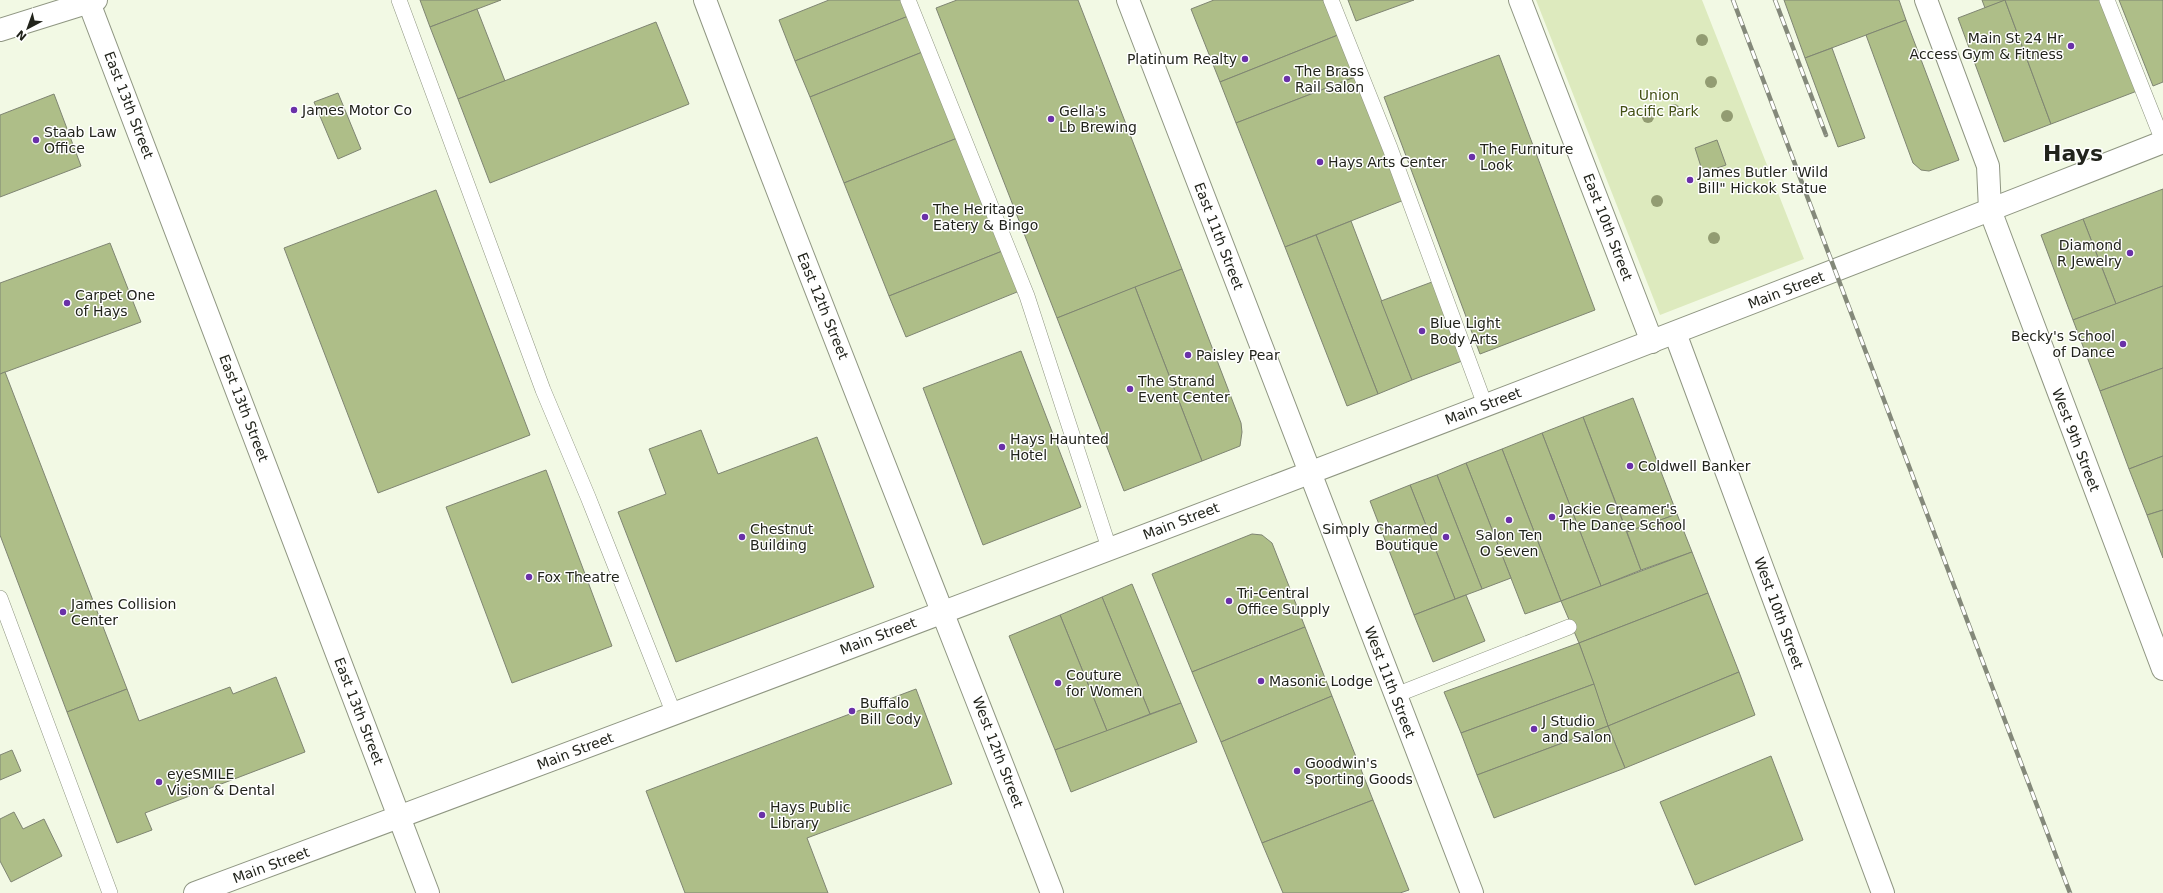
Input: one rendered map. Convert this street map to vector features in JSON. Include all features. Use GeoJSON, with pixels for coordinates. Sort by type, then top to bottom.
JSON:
{"type":"FeatureCollection","features":[{"type":"Feature","properties":{"kind":"street","name":"East 12th Street"},"geometry":{"type":"LineString","coordinates":[[705,0],[781,202],[944,611]]}},
{"type":"Feature","properties":{"kind":"street","name":"East 11th Street"},"geometry":{"type":"LineString","coordinates":[[1128,0],[1309,471]]}},
{"type":"Feature","properties":{"kind":"street","name":"East 10th Street"},"geometry":{"type":"LineString","coordinates":[[1520,0],[1652,342]]}},
{"type":"Feature","properties":{"kind":"street","name":"West 9th Street"},"geometry":{"type":"LineString","coordinates":[[1926,0],[1988,166],[1990,210],[2163,669]]}},
{"type":"Feature","properties":{"kind":"street"},"geometry":{"type":"LineString","coordinates":[[0,30],[91,1]]}},
{"type":"Feature","properties":{"kind":"street","name":"East 13th Street"},"geometry":{"type":"LineString","coordinates":[[91,1],[428,893]]}},
{"type":"Feature","properties":{"kind":"street","name":"Main Street"},"geometry":{"type":"LineString","coordinates":[[195,893],[674,714],[1309,471],[1652,342],[2163,141]]}},
{"type":"Feature","properties":{"kind":"street","name":"West 10th Street"},"geometry":{"type":"LineString","coordinates":[[1675,333],[1884,893]]}},
{"type":"Feature","properties":{"kind":"street","name":"West 11th Street"},"geometry":{"type":"LineString","coordinates":[[1309,471],[1472,893]]}},
{"type":"Feature","properties":{"kind":"street","name":"West 12th Street"},"geometry":{"type":"LineString","coordinates":[[944,611],[1052,893]]}},
{"type":"Feature","properties":{"kind":"lane"},"geometry":{"type":"LineString","coordinates":[[399,0],[543,390],[588,497],[674,714]]}},
{"type":"Feature","properties":{"kind":"lane"},"geometry":{"type":"LineString","coordinates":[[908,0],[1027,296],[1109,548]]}},
{"type":"Feature","properties":{"kind":"lane"},"geometry":{"type":"LineString","coordinates":[[1331,0],[1390,148],[1485,405]]}},
{"type":"Feature","properties":{"kind":"lane"},"geometry":{"type":"LineString","coordinates":[[2107,0],[2163,141]]}},
{"type":"Feature","properties":{"kind":"lane"},"geometry":{"type":"LineString","coordinates":[[0,598],[110,893]]}},
{"type":"Feature","properties":{"kind":"lane"},"geometry":{"type":"LineString","coordinates":[[1396,695],[1569,627]]}},
{"type":"Feature","properties":{"kind":"green space","name":"Union Pacific Park"},"geometry":{"type":"Polygon","coordinates":[[[1536,0],[1702,0],[1804,259],[1660,315],[1536,0]]]}},
{"type":"Feature","properties":{"kind":"building"},"geometry":{"type":"Polygon","coordinates":[[[420,0],[501,0],[430,27],[420,0]]]}},
{"type":"Feature","properties":{"kind":"building"},"geometry":{"type":"Polygon","coordinates":[[[829,0],[905,0],[911,15],[795,61],[779,20],[829,0]]]}},
{"type":"Feature","properties":{"kind":"building","name":"Gella's Lb Brewing"},"geometry":{"type":"Polygon","coordinates":[[[957,0],[1078,0],[1182,269],[1057,318],[936,8],[957,0]]]}},
{"type":"Feature","properties":{"kind":"building","name":"Platinum Realty"},"geometry":{"type":"Polygon","coordinates":[[[1214,0],[1323,0],[1338,35],[1220,82],[1191,9],[1214,0]]]}},
{"type":"Feature","properties":{"kind":"building"},"geometry":{"type":"Polygon","coordinates":[[[1348,0],[1414,0],[1356,21],[1348,0]]]}},
{"type":"Feature","properties":{"kind":"building"},"geometry":{"type":"Polygon","coordinates":[[[1784,0],[1899,0],[1906,20],[1805,58],[1784,0]]]}},
{"type":"Feature","properties":{"kind":"building"},"geometry":{"type":"Polygon","coordinates":[[[1982,0],[2006,0],[1985,8],[1982,0]]]}},
{"type":"Feature","properties":{"kind":"building"},"geometry":{"type":"Polygon","coordinates":[[[2005,0],[2051,124],[2004,142],[1958,18],[2005,0]]]}},
{"type":"Feature","properties":{"kind":"building","name":"Main St 24 Hr Access Gym & Fitness"},"geometry":{"type":"Polygon","coordinates":[[[2005,0],[2102,0],[2137,91],[2051,124],[2005,0]]]}},
{"type":"Feature","properties":{"kind":"building"},"geometry":{"type":"Polygon","coordinates":[[[2119,0],[2163,0],[2163,82],[2153,86],[2119,0]]]}},
{"type":"Feature","properties":{"kind":"building"},"geometry":{"type":"Polygon","coordinates":[[[477,9],[505,81],[458,99],[430,27],[477,9]]]}},
{"type":"Feature","properties":{"kind":"building"},"geometry":{"type":"Polygon","coordinates":[[[911,15],[925,51],[810,97],[795,61],[911,15]]]}},
{"type":"Feature","properties":{"kind":"building"},"geometry":{"type":"Polygon","coordinates":[[[1906,20],[1959,160],[1929,171],[1921,170],[1913,163],[1866,35],[1906,20]]]}},
{"type":"Feature","properties":{"kind":"building"},"geometry":{"type":"Polygon","coordinates":[[[656,22],[689,104],[490,183],[458,99],[656,22]]]}},
{"type":"Feature","properties":{"kind":"building","name":"The Brass Rail Salon"},"geometry":{"type":"Polygon","coordinates":[[[1338,35],[1355,77],[1236,123],[1220,82],[1338,35]]]}},
{"type":"Feature","properties":{"kind":"building"},"geometry":{"type":"Polygon","coordinates":[[[1832,48],[1865,138],[1838,147],[1805,58],[1832,48]]]}},
{"type":"Feature","properties":{"kind":"building"},"geometry":{"type":"Polygon","coordinates":[[[925,51],[960,137],[844,183],[810,97],[925,51]]]}},
{"type":"Feature","properties":{"kind":"building","name":"The Furniture Look"},"geometry":{"type":"Polygon","coordinates":[[[1499,55],[1595,310],[1480,354],[1384,97],[1499,55]]]}},
{"type":"Feature","properties":{"kind":"building","name":"Hays Arts Center"},"geometry":{"type":"Polygon","coordinates":[[[1355,77],[1404,200],[1285,247],[1236,123],[1355,77]]]}},
{"type":"Feature","properties":{"kind":"building"},"geometry":{"type":"Polygon","coordinates":[[[338,93],[361,149],[338,159],[314,102],[338,93]]]}},
{"type":"Feature","properties":{"kind":"building","name":"Staab Law Office"},"geometry":{"type":"Polygon","coordinates":[[[54,94],[81,166],[0,197],[0,115],[54,94]]]}},
{"type":"Feature","properties":{"kind":"building","name":"The Heritage Eatery & Bingo"},"geometry":{"type":"Polygon","coordinates":[[[960,137],[1005,250],[889,296],[844,183],[960,137]]]}},
{"type":"Feature","properties":{"kind":"building"},"geometry":{"type":"Polygon","coordinates":[[[1717,140],[1726,165],[1703,173],[1695,148],[1717,140]]]}},
{"type":"Feature","properties":{"kind":"building","name":"Diamond R Jewelry"},"geometry":{"type":"Polygon","coordinates":[[[2163,189],[2163,286],[2116,304],[2083,219],[2163,189]]]}},
{"type":"Feature","properties":{"kind":"building"},"geometry":{"type":"Polygon","coordinates":[[[436,190],[530,435],[378,493],[284,248],[436,190]]]}},
{"type":"Feature","properties":{"kind":"building"},"geometry":{"type":"Polygon","coordinates":[[[2083,219],[2116,304],[2073,320],[2041,235],[2083,219]]]}},
{"type":"Feature","properties":{"kind":"building"},"geometry":{"type":"Polygon","coordinates":[[[1351,221],[1412,380],[1378,394],[1316,235],[1351,221]]]}},
{"type":"Feature","properties":{"kind":"building"},"geometry":{"type":"Polygon","coordinates":[[[1316,235],[1378,394],[1347,406],[1285,247],[1316,235]]]}},
{"type":"Feature","properties":{"kind":"building","name":"Carpet One of Hays"},"geometry":{"type":"Polygon","coordinates":[[[110,243],[141,322],[0,374],[0,283],[110,243]]]}},
{"type":"Feature","properties":{"kind":"building"},"geometry":{"type":"Polygon","coordinates":[[[1005,250],[1022,290],[906,337],[889,296],[1005,250]]]}},
{"type":"Feature","properties":{"kind":"building","name":"Paisley Pear"},"geometry":{"type":"Polygon","coordinates":[[[1182,269],[1241,423],[1242,432],[1240,446],[1202,461],[1135,287],[1182,269]]]}},
{"type":"Feature","properties":{"kind":"building","name":"Blue Light Body Arts"},"geometry":{"type":"Polygon","coordinates":[[[1432,282],[1462,361],[1412,380],[1381,301],[1432,282]]]}},
{"type":"Feature","properties":{"kind":"building","name":"Becky's School of Dance"},"geometry":{"type":"Polygon","coordinates":[[[2163,286],[2163,368],[2100,391],[2073,320],[2163,286]]]}},
{"type":"Feature","properties":{"kind":"building","name":"The Strand Event Center"},"geometry":{"type":"Polygon","coordinates":[[[1135,287],[1202,461],[1124,491],[1057,318],[1135,287]]]}},
{"type":"Feature","properties":{"kind":"building","name":"Hays Haunted Hotel"},"geometry":{"type":"Polygon","coordinates":[[[1021,351],[1081,507],[983,545],[923,388],[1021,351]]]}},
{"type":"Feature","properties":{"kind":"building"},"geometry":{"type":"Polygon","coordinates":[[[2163,368],[2163,456],[2129,469],[2100,391],[2163,368]]]}},
{"type":"Feature","properties":{"kind":"building","name":"James Collision Center"},"geometry":{"type":"Polygon","coordinates":[[[5,372],[127,689],[67,712],[0,535],[0,374],[5,372]]]}},
{"type":"Feature","properties":{"kind":"building","name":"Coldwell Banker"},"geometry":{"type":"Polygon","coordinates":[[[1633,398],[1677,514],[1627,532],[1583,417],[1633,398]]]}},
{"type":"Feature","properties":{"kind":"building"},"geometry":{"type":"Polygon","coordinates":[[[1583,417],[1641,570],[1601,586],[1542,433],[1583,417]]]}},
{"type":"Feature","properties":{"kind":"building","name":"Chestnut Building"},"geometry":{"type":"Polygon","coordinates":[[[701,430],[718,474],[817,437],[874,587],[676,662],[618,512],[666,494],[649,449],[701,430]]]}},
{"type":"Feature","properties":{"kind":"building","name":"Jackie Creamer's The Dance School"},"geometry":{"type":"Polygon","coordinates":[[[1542,433],[1601,586],[1561,601],[1502,449],[1542,433]]]}},
{"type":"Feature","properties":{"kind":"building","name":"Salon Ten O Seven"},"geometry":{"type":"Polygon","coordinates":[[[1502,449],[1561,601],[1525,614],[1466,463],[1502,449]]]}},
{"type":"Feature","properties":{"kind":"building"},"geometry":{"type":"Polygon","coordinates":[[[2163,456],[2163,510],[2147,515],[2129,469],[2163,456]]]}},
{"type":"Feature","properties":{"kind":"building"},"geometry":{"type":"Polygon","coordinates":[[[1466,463],[1511,578],[1482,589],[1437,475],[1466,463]]]}},
{"type":"Feature","properties":{"kind":"building","name":"Fox Theatre"},"geometry":{"type":"Polygon","coordinates":[[[546,470],[612,646],[512,683],[446,507],[546,470]]]}},
{"type":"Feature","properties":{"kind":"building","name":"Simply Charmed Boutique"},"geometry":{"type":"Polygon","coordinates":[[[1437,475],[1482,589],[1455,599],[1410,485],[1437,475]]]}},
{"type":"Feature","properties":{"kind":"building"},"geometry":{"type":"Polygon","coordinates":[[[1410,485],[1455,599],[1414,615],[1370,501],[1410,485]]]}},
{"type":"Feature","properties":{"kind":"building"},"geometry":{"type":"Polygon","coordinates":[[[2163,510],[2163,558],[2147,515],[2163,510]]]}},
{"type":"Feature","properties":{"kind":"building"},"geometry":{"type":"Polygon","coordinates":[[[1677,514],[1692,552],[1641,570],[1627,532],[1677,514]]]}},
{"type":"Feature","properties":{"kind":"building","name":"Tri-Central Office Supply"},"geometry":{"type":"Polygon","coordinates":[[[1252,534],[1262,535],[1272,543],[1305,627],[1192,672],[1152,574],[1252,534]]]}},
{"type":"Feature","properties":{"kind":"building"},"geometry":{"type":"Polygon","coordinates":[[[1692,552],[1708,593],[1579,643],[1561,601],[1692,552]]]}},
{"type":"Feature","properties":{"kind":"building"},"geometry":{"type":"Polygon","coordinates":[[[1132,584],[1181,703],[1150,714],[1102,597],[1132,584]]]}},
{"type":"Feature","properties":{"kind":"building"},"geometry":{"type":"Polygon","coordinates":[[[1708,593],[1739,672],[1608,726],[1579,643],[1708,593]]]}},
{"type":"Feature","properties":{"kind":"building"},"geometry":{"type":"Polygon","coordinates":[[[1466,595],[1485,641],[1433,662],[1414,615],[1466,595]]]}},
{"type":"Feature","properties":{"kind":"building"},"geometry":{"type":"Polygon","coordinates":[[[1102,597],[1150,714],[1107,731],[1060,615],[1102,597]]]}},
{"type":"Feature","properties":{"kind":"building","name":"Couture for Women"},"geometry":{"type":"Polygon","coordinates":[[[1060,615],[1107,731],[1055,750],[1009,636],[1060,615]]]}},
{"type":"Feature","properties":{"kind":"building","name":"Masonic Lodge"},"geometry":{"type":"Polygon","coordinates":[[[1305,627],[1332,696],[1221,742],[1192,672],[1305,627]]]}},
{"type":"Feature","properties":{"kind":"building"},"geometry":{"type":"Polygon","coordinates":[[[1579,643],[1594,684],[1461,733],[1444,692],[1579,643]]]}},
{"type":"Feature","properties":{"kind":"building"},"geometry":{"type":"Polygon","coordinates":[[[1739,672],[1755,715],[1625,768],[1608,726],[1739,672]]]}},
{"type":"Feature","properties":{"kind":"building","name":"eyeSMILE Vision & Dental"},"geometry":{"type":"Polygon","coordinates":[[[276,677],[305,752],[145,813],[152,830],[117,843],[67,712],[127,689],[139,721],[230,687],[233,694],[276,677]]]}},
{"type":"Feature","properties":{"kind":"building","name":"J Studio and Salon"},"geometry":{"type":"Polygon","coordinates":[[[1594,684],[1608,726],[1477,775],[1461,733],[1594,684]]]}},
{"type":"Feature","properties":{"kind":"building","name":"Hays Public Library"},"geometry":{"type":"Polygon","coordinates":[[[916,689],[952,784],[807,838],[828,893],[685,893],[646,791],[916,689]]]}},
{"type":"Feature","properties":{"kind":"building","name":"Goodwin's Sporting Goods"},"geometry":{"type":"Polygon","coordinates":[[[1332,696],[1373,800],[1262,843],[1221,742],[1332,696]]]}},
{"type":"Feature","properties":{"kind":"building"},"geometry":{"type":"Polygon","coordinates":[[[1181,703],[1197,742],[1071,792],[1055,750],[1181,703]]]}},
{"type":"Feature","properties":{"kind":"building"},"geometry":{"type":"Polygon","coordinates":[[[1608,726],[1625,768],[1494,818],[1477,775],[1608,726]]]}},
{"type":"Feature","properties":{"kind":"building"},"geometry":{"type":"Polygon","coordinates":[[[12,750],[21,771],[0,780],[0,755],[12,750]]]}},
{"type":"Feature","properties":{"kind":"building"},"geometry":{"type":"Polygon","coordinates":[[[1771,756],[1803,840],[1695,885],[1660,802],[1771,756]]]}},
{"type":"Feature","properties":{"kind":"building"},"geometry":{"type":"Polygon","coordinates":[[[1373,800],[1409,890],[1400,893],[1283,893],[1262,843],[1373,800]]]}},
{"type":"Feature","properties":{"kind":"building"},"geometry":{"type":"Polygon","coordinates":[[[14,812],[23,829],[44,819],[62,856],[11,882],[0,861],[0,819],[14,812]]]}},
{"type":"Feature","properties":{"kind":"railway"},"geometry":{"type":"LineString","coordinates":[[1733,0],[2070,893]]}},
{"type":"Feature","properties":{"kind":"railway"},"geometry":{"type":"LineString","coordinates":[[1775,0],[1826,135]]}},
{"type":"Feature","properties":{"kind":"place","name":"Main St 24 Hr Access Gym & Fitness"},"geometry":{"type":"Point","coordinates":[2071,46]}},
{"type":"Feature","properties":{"kind":"place","name":"Platinum Realty"},"geometry":{"type":"Point","coordinates":[1245,59]}},
{"type":"Feature","properties":{"kind":"place","name":"The Brass Rail Salon"},"geometry":{"type":"Point","coordinates":[1287,79]}},
{"type":"Feature","properties":{"kind":"place","name":"James Motor Co"},"geometry":{"type":"Point","coordinates":[294,110]}},
{"type":"Feature","properties":{"kind":"place","name":"Gella's Lb Brewing"},"geometry":{"type":"Point","coordinates":[1051,119]}},
{"type":"Feature","properties":{"kind":"place","name":"Staab Law Office"},"geometry":{"type":"Point","coordinates":[36,140]}},
{"type":"Feature","properties":{"kind":"place","name":"The Furniture Look"},"geometry":{"type":"Point","coordinates":[1472,157]}},
{"type":"Feature","properties":{"kind":"place","name":"Hays Arts Center"},"geometry":{"type":"Point","coordinates":[1320,162]}},
{"type":"Feature","properties":{"kind":"place","name":"James Butler \"Wild Bill\" Hickok Statue"},"geometry":{"type":"Point","coordinates":[1690,180]}},
{"type":"Feature","properties":{"kind":"place","name":"The Heritage Eatery & Bingo"},"geometry":{"type":"Point","coordinates":[925,217]}},
{"type":"Feature","properties":{"kind":"place","name":"Diamond R Jewelry"},"geometry":{"type":"Point","coordinates":[2130,253]}},
{"type":"Feature","properties":{"kind":"place","name":"Carpet One of Hays"},"geometry":{"type":"Point","coordinates":[67,303]}},
{"type":"Feature","properties":{"kind":"place","name":"Blue Light Body Arts"},"geometry":{"type":"Point","coordinates":[1422,331]}},
{"type":"Feature","properties":{"kind":"place","name":"Becky's School of Dance"},"geometry":{"type":"Point","coordinates":[2123,344]}},
{"type":"Feature","properties":{"kind":"place","name":"Paisley Pear"},"geometry":{"type":"Point","coordinates":[1188,355]}},
{"type":"Feature","properties":{"kind":"place","name":"The Strand Event Center"},"geometry":{"type":"Point","coordinates":[1130,389]}},
{"type":"Feature","properties":{"kind":"place","name":"Hays Haunted Hotel"},"geometry":{"type":"Point","coordinates":[1002,447]}},
{"type":"Feature","properties":{"kind":"place","name":"Coldwell Banker"},"geometry":{"type":"Point","coordinates":[1630,466]}},
{"type":"Feature","properties":{"kind":"place","name":"Jackie Creamer's The Dance School"},"geometry":{"type":"Point","coordinates":[1552,517]}},
{"type":"Feature","properties":{"kind":"place","name":"Salon Ten O Seven"},"geometry":{"type":"Point","coordinates":[1509,520]}},
{"type":"Feature","properties":{"kind":"place","name":"Chestnut Building"},"geometry":{"type":"Point","coordinates":[742,537]}},
{"type":"Feature","properties":{"kind":"place","name":"Simply Charmed Boutique"},"geometry":{"type":"Point","coordinates":[1446,537]}},
{"type":"Feature","properties":{"kind":"place","name":"Fox Theatre"},"geometry":{"type":"Point","coordinates":[529,577]}},
{"type":"Feature","properties":{"kind":"place","name":"Tri-Central Office Supply"},"geometry":{"type":"Point","coordinates":[1229,601]}},
{"type":"Feature","properties":{"kind":"place","name":"James Collision Center"},"geometry":{"type":"Point","coordinates":[63,612]}},
{"type":"Feature","properties":{"kind":"place","name":"Masonic Lodge"},"geometry":{"type":"Point","coordinates":[1261,681]}},
{"type":"Feature","properties":{"kind":"place","name":"Couture for Women"},"geometry":{"type":"Point","coordinates":[1058,683]}},
{"type":"Feature","properties":{"kind":"place","name":"Buffalo Bill Cody"},"geometry":{"type":"Point","coordinates":[852,711]}},
{"type":"Feature","properties":{"kind":"place","name":"J Studio and Salon"},"geometry":{"type":"Point","coordinates":[1534,729]}},
{"type":"Feature","properties":{"kind":"place","name":"Goodwin's Sporting Goods"},"geometry":{"type":"Point","coordinates":[1297,771]}},
{"type":"Feature","properties":{"kind":"place","name":"eyeSMILE Vision & Dental"},"geometry":{"type":"Point","coordinates":[159,782]}},
{"type":"Feature","properties":{"kind":"place","name":"Hays Public Library"},"geometry":{"type":"Point","coordinates":[762,815]}},
{"type":"Feature","properties":{"kind":"district","name":"Hays"},"geometry":{"type":"Point","coordinates":[2073,153]}}]}
